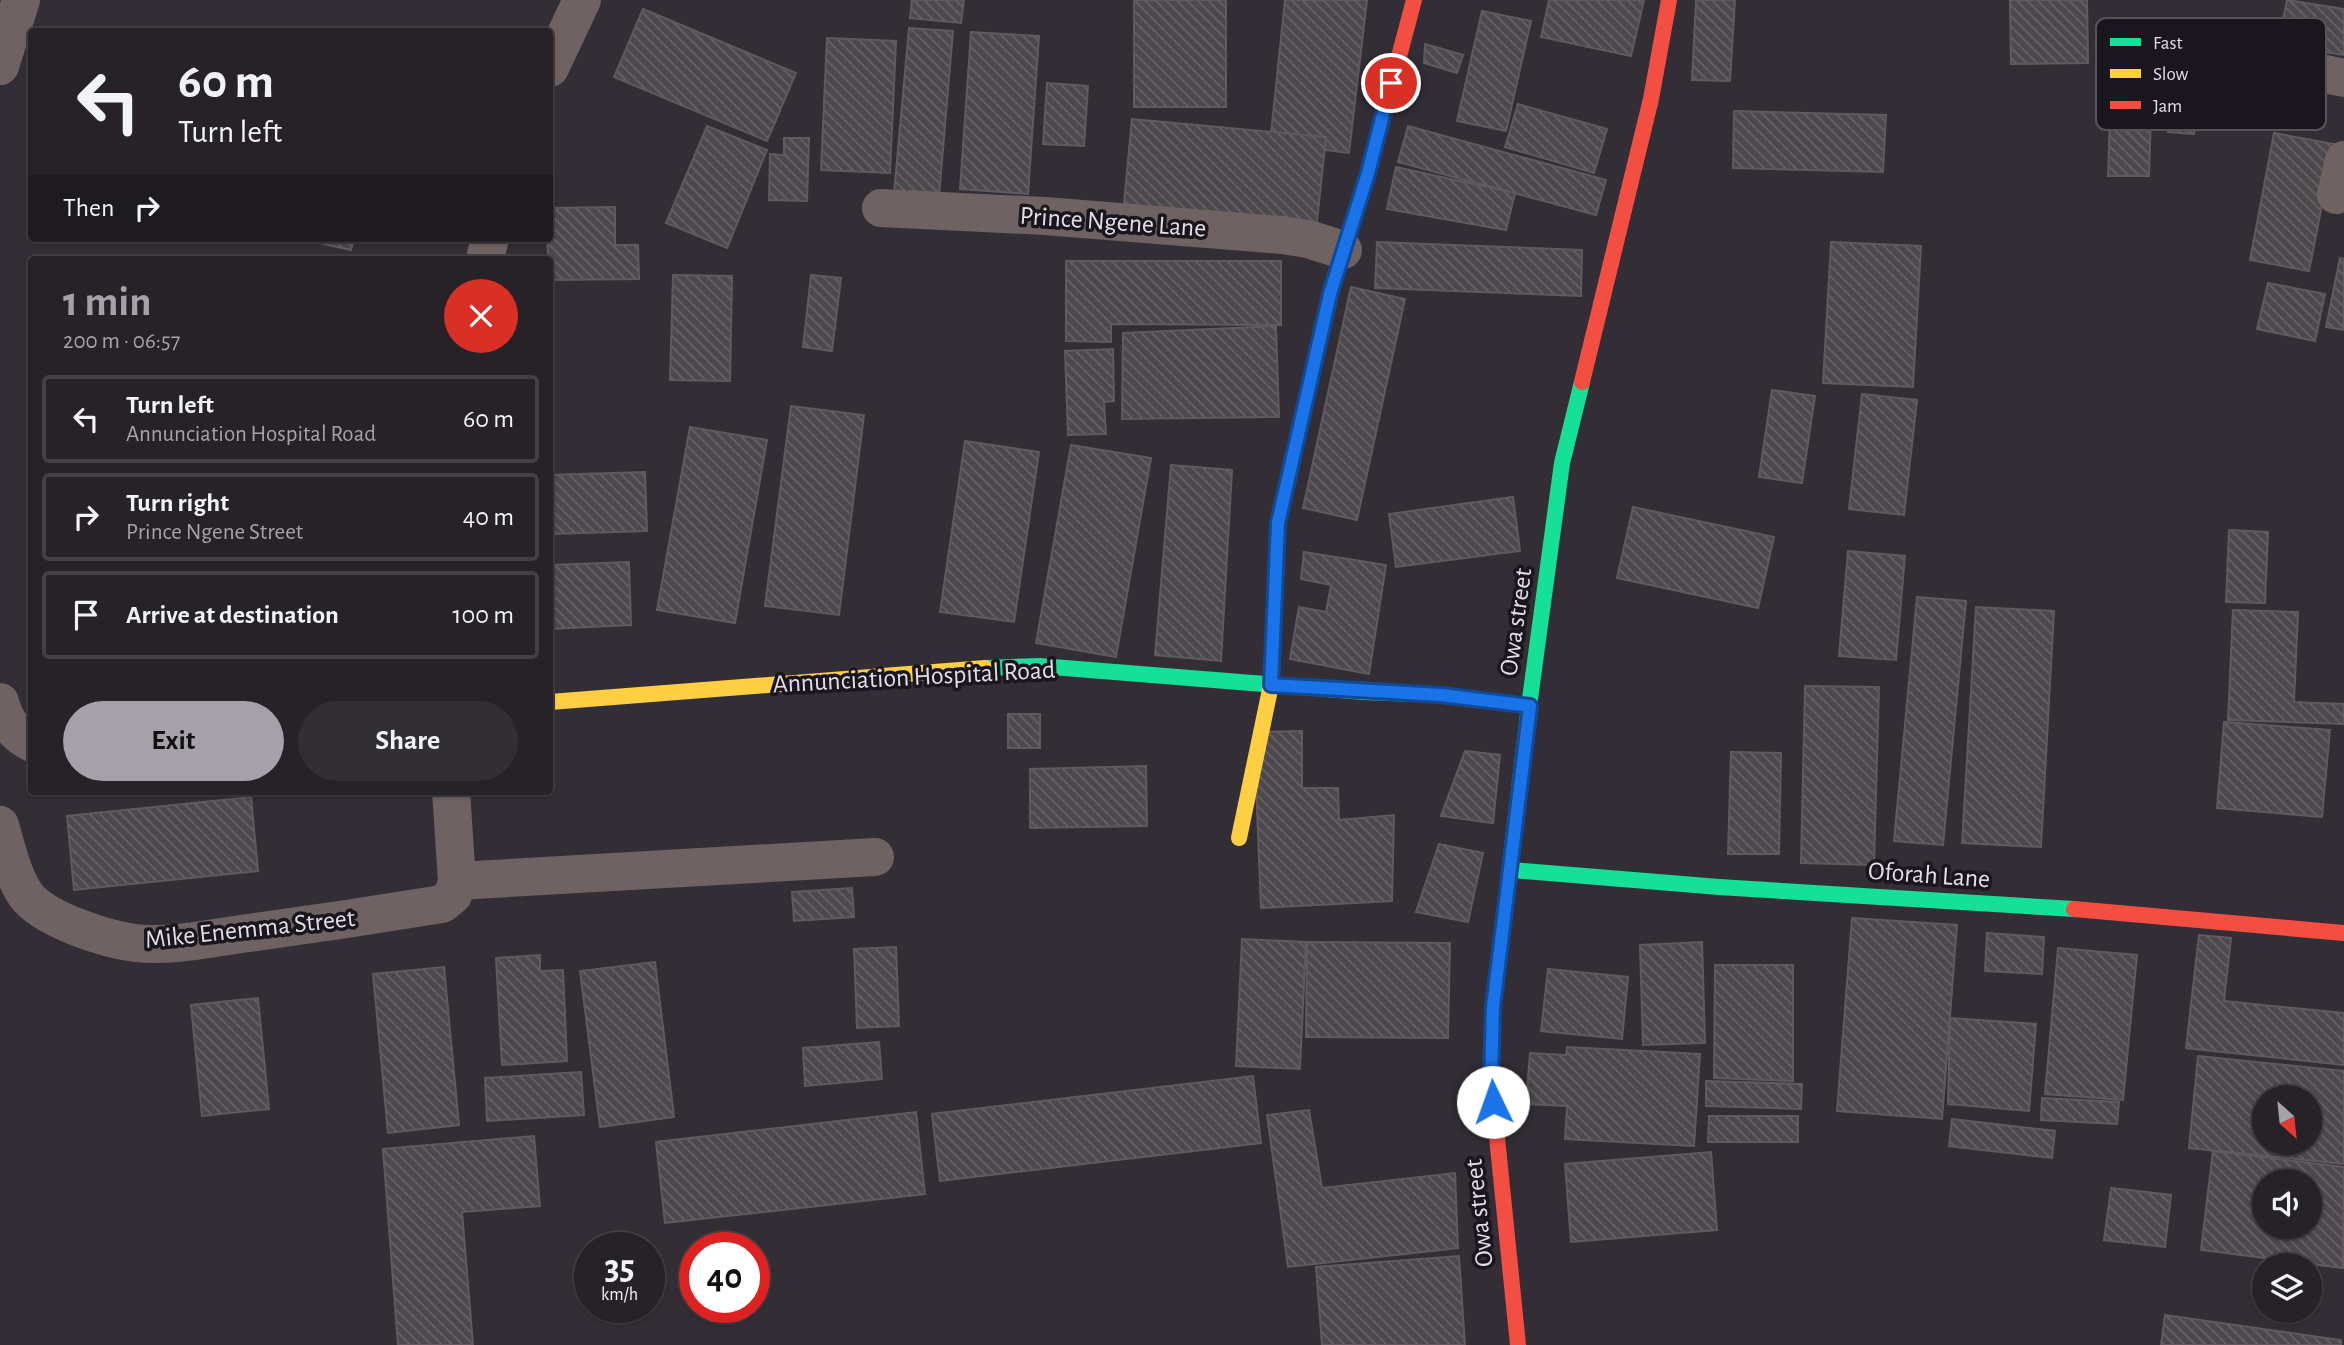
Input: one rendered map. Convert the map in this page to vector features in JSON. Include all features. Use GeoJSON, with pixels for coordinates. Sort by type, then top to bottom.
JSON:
{"type":"FeatureCollection","features":[{"type":"Feature","properties":{"kind":"street"},"geometry":{"type":"LineString","coordinates":[[0,66],[21,0]]}},
{"type":"Feature","properties":{"kind":"street"},"geometry":{"type":"LineString","coordinates":[[553,62],[582,0]]}},
{"type":"Feature","properties":{"kind":"street"},"geometry":{"type":"LineString","coordinates":[[1239,838],[1271,685],[1278,523],[1330,294],[1368,173],[1414,0]]}},
{"type":"Feature","properties":{"kind":"street","name":"Owa street"},"geometry":{"type":"LineString","coordinates":[[1518,1345],[1491,1078],[1493,1007],[1562,463],[1651,99],[1669,0]]}},
{"type":"Feature","properties":{"kind":"street"},"geometry":{"type":"LineString","coordinates":[[2326,74],[2344,78]]}},
{"type":"Feature","properties":{"kind":"street","name":"Prince Ngene Lane"},"geometry":{"type":"LineString","coordinates":[[881,208],[1045,216],[1282,235],[1308,239],[1343,250]]}},
{"type":"Feature","properties":{"kind":"street","name":"Annunciation Hospital Road"},"geometry":{"type":"LineString","coordinates":[[553,702],[954,669],[1040,666],[1271,685],[1441,695],[1530,706]]}},
{"type":"Feature","properties":{"kind":"street"},"geometry":{"type":"LineString","coordinates":[[0,702],[17,744]]}},
{"type":"Feature","properties":{"kind":"street"},"geometry":{"type":"LineString","coordinates":[[451,795],[457,881],[875,858]]}},
{"type":"Feature","properties":{"kind":"street","name":"Mike Enemma Street"},"geometry":{"type":"LineString","coordinates":[[0,825],[8,856],[26,896],[43,912],[62,922],[134,943],[171,943],[318,924],[442,904],[453,895],[457,881]]}},
{"type":"Feature","properties":{"kind":"street","name":"Oforah Lane"},"geometry":{"type":"LineString","coordinates":[[1511,870],[1577,877],[2140,915],[2344,933]]}},
{"type":"Feature","properties":{"kind":"building"},"geometry":{"type":"Polygon","coordinates":[[[912,0],[964,0],[961,23],[910,18],[912,0]]]}},
{"type":"Feature","properties":{"kind":"building"},"geometry":{"type":"Polygon","coordinates":[[[1134,0],[1226,0],[1226,107],[1134,107],[1134,0]]]}},
{"type":"Feature","properties":{"kind":"building"},"geometry":{"type":"Polygon","coordinates":[[[1285,0],[1367,0],[1349,153],[1270,143],[1285,0]]]}},
{"type":"Feature","properties":{"kind":"building"},"geometry":{"type":"Polygon","coordinates":[[[1549,0],[1644,0],[1631,56],[1541,37],[1549,0]]]}},
{"type":"Feature","properties":{"kind":"building"},"geometry":{"type":"Polygon","coordinates":[[[1696,0],[1735,0],[1730,81],[1692,80],[1696,0]]]}},
{"type":"Feature","properties":{"kind":"building"},"geometry":{"type":"Polygon","coordinates":[[[2010,0],[2087,0],[2088,63],[2011,64],[2010,0]]]}},
{"type":"Feature","properties":{"kind":"building"},"geometry":{"type":"Polygon","coordinates":[[[2287,0],[2344,9],[2344,55],[2326,52],[2326,18],[2283,18],[2287,0]]]}},
{"type":"Feature","properties":{"kind":"building"},"geometry":{"type":"Polygon","coordinates":[[[643,9],[796,73],[767,141],[614,77],[643,9]]]}},
{"type":"Feature","properties":{"kind":"building"},"geometry":{"type":"Polygon","coordinates":[[[1482,11],[1531,21],[1506,131],[1457,121],[1482,11]]]}},
{"type":"Feature","properties":{"kind":"building"},"geometry":{"type":"Polygon","coordinates":[[[909,28],[953,31],[939,196],[894,193],[909,28]]]}},
{"type":"Feature","properties":{"kind":"building"},"geometry":{"type":"Polygon","coordinates":[[[971,32],[1039,36],[1028,194],[960,189],[971,32]]]}},
{"type":"Feature","properties":{"kind":"building"},"geometry":{"type":"Polygon","coordinates":[[[827,38],[896,41],[890,173],[821,170],[827,38]]]}},
{"type":"Feature","properties":{"kind":"building"},"geometry":{"type":"Polygon","coordinates":[[[1425,44],[1463,55],[1457,73],[1424,63],[1425,44]]]}},
{"type":"Feature","properties":{"kind":"building"},"geometry":{"type":"Polygon","coordinates":[[[1047,83],[1088,86],[1084,146],[1043,144],[1047,83]]]}},
{"type":"Feature","properties":{"kind":"building"},"geometry":{"type":"Polygon","coordinates":[[[1518,104],[1607,129],[1594,173],[1505,147],[1518,104]]]}},
{"type":"Feature","properties":{"kind":"building"},"geometry":{"type":"Polygon","coordinates":[[[1734,111],[1886,115],[1883,172],[1733,168],[1734,111]]]}},
{"type":"Feature","properties":{"kind":"building"},"geometry":{"type":"Polygon","coordinates":[[[1132,119],[1326,137],[1316,231],[1123,213],[1132,119]]]}},
{"type":"Feature","properties":{"kind":"building"},"geometry":{"type":"Polygon","coordinates":[[[707,126],[767,150],[727,248],[666,223],[707,126]]]}},
{"type":"Feature","properties":{"kind":"building"},"geometry":{"type":"Polygon","coordinates":[[[1408,126],[1606,180],[1596,215],[1398,162],[1408,126]]]}},
{"type":"Feature","properties":{"kind":"building"},"geometry":{"type":"Polygon","coordinates":[[[2110,130],[2151,130],[2149,176],[2108,176],[2110,130]]]}},
{"type":"Feature","properties":{"kind":"building"},"geometry":{"type":"Polygon","coordinates":[[[2168,130],[2195,130],[2194,134],[2168,130]]]}},
{"type":"Feature","properties":{"kind":"building"},"geometry":{"type":"Polygon","coordinates":[[[2274,133],[2334,144],[2309,271],[2250,260],[2274,133]]]}},
{"type":"Feature","properties":{"kind":"building"},"geometry":{"type":"Polygon","coordinates":[[[784,138],[809,138],[807,201],[769,200],[770,154],[784,155],[784,138]]]}},
{"type":"Feature","properties":{"kind":"building"},"geometry":{"type":"Polygon","coordinates":[[[1396,167],[1515,193],[1506,230],[1387,209],[1396,167]]]}},
{"type":"Feature","properties":{"kind":"building"},"geometry":{"type":"Polygon","coordinates":[[[615,207],[615,245],[638,245],[639,279],[553,280],[553,256],[548,256],[547,242],[553,242],[553,208],[615,207]]]}},
{"type":"Feature","properties":{"kind":"building"},"geometry":{"type":"Polygon","coordinates":[[[315,242],[353,242],[351,250],[315,242]]]}},
{"type":"Feature","properties":{"kind":"building"},"geometry":{"type":"Polygon","coordinates":[[[1377,242],[1582,250],[1581,296],[1375,288],[1377,242]]]}},
{"type":"Feature","properties":{"kind":"building"},"geometry":{"type":"Polygon","coordinates":[[[1831,242],[1921,246],[1913,387],[1823,383],[1831,242]]]}},
{"type":"Feature","properties":{"kind":"building"},"geometry":{"type":"Polygon","coordinates":[[[2340,258],[2344,259],[2344,330],[2326,327],[2340,258]]]}},
{"type":"Feature","properties":{"kind":"building"},"geometry":{"type":"Polygon","coordinates":[[[1066,261],[1281,261],[1281,325],[1111,324],[1111,342],[1066,341],[1066,261]]]}},
{"type":"Feature","properties":{"kind":"building"},"geometry":{"type":"Polygon","coordinates":[[[673,275],[732,276],[730,381],[670,380],[673,275]]]}},
{"type":"Feature","properties":{"kind":"building"},"geometry":{"type":"Polygon","coordinates":[[[811,275],[841,278],[832,351],[803,347],[811,275]]]}},
{"type":"Feature","properties":{"kind":"building"},"geometry":{"type":"Polygon","coordinates":[[[2268,283],[2325,294],[2315,341],[2257,329],[2268,283]]]}},
{"type":"Feature","properties":{"kind":"building"},"geometry":{"type":"Polygon","coordinates":[[[1351,287],[1405,299],[1357,520],[1303,508],[1351,287]]]}},
{"type":"Feature","properties":{"kind":"building"},"geometry":{"type":"Polygon","coordinates":[[[1276,326],[1279,417],[1122,419],[1123,333],[1276,326]]]}},
{"type":"Feature","properties":{"kind":"building"},"geometry":{"type":"Polygon","coordinates":[[[1113,349],[1114,401],[1104,402],[1106,434],[1068,435],[1065,351],[1113,349]]]}},
{"type":"Feature","properties":{"kind":"building"},"geometry":{"type":"Polygon","coordinates":[[[1772,390],[1815,396],[1802,483],[1759,477],[1772,390]]]}},
{"type":"Feature","properties":{"kind":"building"},"geometry":{"type":"Polygon","coordinates":[[[1862,394],[1917,400],[1904,515],[1849,509],[1862,394]]]}},
{"type":"Feature","properties":{"kind":"building"},"geometry":{"type":"Polygon","coordinates":[[[791,406],[864,415],[839,615],[765,606],[791,406]]]}},
{"type":"Feature","properties":{"kind":"building"},"geometry":{"type":"Polygon","coordinates":[[[690,427],[767,440],[735,623],[657,610],[690,427]]]}},
{"type":"Feature","properties":{"kind":"building"},"geometry":{"type":"Polygon","coordinates":[[[965,441],[1039,452],[1014,622],[940,612],[965,441]]]}},
{"type":"Feature","properties":{"kind":"building"},"geometry":{"type":"Polygon","coordinates":[[[1071,445],[1151,458],[1116,657],[1036,643],[1071,445]]]}},
{"type":"Feature","properties":{"kind":"building"},"geometry":{"type":"Polygon","coordinates":[[[1171,465],[1232,470],[1221,661],[1155,655],[1171,465]]]}},
{"type":"Feature","properties":{"kind":"building"},"geometry":{"type":"Polygon","coordinates":[[[645,472],[647,531],[553,534],[553,475],[645,472]]]}},
{"type":"Feature","properties":{"kind":"building"},"geometry":{"type":"Polygon","coordinates":[[[1513,497],[1520,551],[1396,567],[1389,514],[1513,497]]]}},
{"type":"Feature","properties":{"kind":"building"},"geometry":{"type":"Polygon","coordinates":[[[1633,507],[1774,537],[1758,608],[1617,578],[1633,507]]]}},
{"type":"Feature","properties":{"kind":"building"},"geometry":{"type":"Polygon","coordinates":[[[2229,530],[2268,532],[2265,603],[2226,602],[2229,530]]]}},
{"type":"Feature","properties":{"kind":"building"},"geometry":{"type":"Polygon","coordinates":[[[1848,551],[1905,556],[1896,660],[1839,656],[1848,551]]]}},
{"type":"Feature","properties":{"kind":"building"},"geometry":{"type":"Polygon","coordinates":[[[1304,552],[1386,565],[1369,674],[1290,659],[1299,607],[1326,612],[1331,585],[1301,579],[1304,552]]]}},
{"type":"Feature","properties":{"kind":"building"},"geometry":{"type":"Polygon","coordinates":[[[629,562],[631,625],[553,629],[553,565],[629,562]]]}},
{"type":"Feature","properties":{"kind":"building"},"geometry":{"type":"Polygon","coordinates":[[[1917,597],[1966,601],[1943,845],[1894,841],[1917,597]]]}},
{"type":"Feature","properties":{"kind":"building"},"geometry":{"type":"Polygon","coordinates":[[[1976,607],[2054,611],[2041,847],[1962,843],[1976,607]]]}},
{"type":"Feature","properties":{"kind":"building"},"geometry":{"type":"Polygon","coordinates":[[[2233,610],[2298,612],[2294,702],[2344,704],[2344,724],[2228,720],[2233,610]]]}},
{"type":"Feature","properties":{"kind":"building"},"geometry":{"type":"Polygon","coordinates":[[[1805,686],[1879,687],[1874,865],[1801,863],[1805,686]]]}},
{"type":"Feature","properties":{"kind":"building"},"geometry":{"type":"Polygon","coordinates":[[[1008,714],[1040,714],[1040,748],[1008,748],[1008,714]]]}},
{"type":"Feature","properties":{"kind":"building"},"geometry":{"type":"Polygon","coordinates":[[[2224,722],[2330,730],[2322,817],[2217,808],[2224,722]]]}},
{"type":"Feature","properties":{"kind":"building"},"geometry":{"type":"Polygon","coordinates":[[[1302,731],[1302,788],[1338,788],[1339,820],[1394,815],[1392,901],[1261,908],[1254,732],[1302,731]]]}},
{"type":"Feature","properties":{"kind":"building"},"geometry":{"type":"Polygon","coordinates":[[[1465,751],[1500,755],[1493,823],[1441,816],[1465,751]]]}},
{"type":"Feature","properties":{"kind":"building"},"geometry":{"type":"Polygon","coordinates":[[[1731,752],[1781,753],[1779,854],[1728,854],[1731,752]]]}},
{"type":"Feature","properties":{"kind":"building"},"geometry":{"type":"Polygon","coordinates":[[[1146,766],[1147,826],[1030,828],[1030,769],[1146,766]]]}},
{"type":"Feature","properties":{"kind":"building"},"geometry":{"type":"Polygon","coordinates":[[[251,797],[258,871],[74,890],[67,816],[251,797]]]}},
{"type":"Feature","properties":{"kind":"building"},"geometry":{"type":"Polygon","coordinates":[[[1439,844],[1483,853],[1468,922],[1416,912],[1439,844]]]}},
{"type":"Feature","properties":{"kind":"building"},"geometry":{"type":"Polygon","coordinates":[[[852,888],[854,917],[794,921],[792,892],[852,888]]]}},
{"type":"Feature","properties":{"kind":"building"},"geometry":{"type":"Polygon","coordinates":[[[1852,918],[1957,925],[1942,1119],[1837,1111],[1852,918]]]}},
{"type":"Feature","properties":{"kind":"building"},"geometry":{"type":"Polygon","coordinates":[[[1987,933],[2044,937],[2042,974],[1985,971],[1987,933]]]}},
{"type":"Feature","properties":{"kind":"building"},"geometry":{"type":"Polygon","coordinates":[[[2199,935],[2231,938],[2224,1001],[2344,1013],[2344,1065],[2186,1048],[2199,935]]]}},
{"type":"Feature","properties":{"kind":"building"},"geometry":{"type":"Polygon","coordinates":[[[1242,939],[1306,942],[1300,1069],[1236,1066],[1242,939]]]}},
{"type":"Feature","properties":{"kind":"building"},"geometry":{"type":"Polygon","coordinates":[[[1307,942],[1450,943],[1448,1038],[1306,1037],[1307,942]]]}},
{"type":"Feature","properties":{"kind":"building"},"geometry":{"type":"Polygon","coordinates":[[[1702,942],[1705,1043],[1643,1045],[1640,945],[1702,942]]]}},
{"type":"Feature","properties":{"kind":"building"},"geometry":{"type":"Polygon","coordinates":[[[896,947],[899,1026],[857,1028],[854,949],[896,947]]]}},
{"type":"Feature","properties":{"kind":"building"},"geometry":{"type":"Polygon","coordinates":[[[2058,948],[2137,955],[2123,1100],[2045,1094],[2058,948]]]}},
{"type":"Feature","properties":{"kind":"building"},"geometry":{"type":"Polygon","coordinates":[[[540,955],[540,971],[563,970],[567,1061],[502,1065],[496,958],[540,955]]]}},
{"type":"Feature","properties":{"kind":"building"},"geometry":{"type":"Polygon","coordinates":[[[655,962],[674,1117],[600,1127],[580,971],[655,962]]]}},
{"type":"Feature","properties":{"kind":"building"},"geometry":{"type":"Polygon","coordinates":[[[1715,965],[1793,965],[1793,1081],[1714,1078],[1715,965]]]}},
{"type":"Feature","properties":{"kind":"building"},"geometry":{"type":"Polygon","coordinates":[[[444,967],[459,1125],[388,1133],[373,974],[444,967]]]}},
{"type":"Feature","properties":{"kind":"building"},"geometry":{"type":"Polygon","coordinates":[[[1548,969],[1628,977],[1622,1039],[1541,1031],[1548,969]]]}},
{"type":"Feature","properties":{"kind":"building"},"geometry":{"type":"Polygon","coordinates":[[[258,998],[269,1109],[202,1116],[191,1005],[258,998]]]}},
{"type":"Feature","properties":{"kind":"building"},"geometry":{"type":"Polygon","coordinates":[[[1950,1018],[2036,1024],[2029,1111],[1948,1104],[1950,1018]]]}},
{"type":"Feature","properties":{"kind":"building"},"geometry":{"type":"Polygon","coordinates":[[[879,1042],[882,1079],[805,1086],[803,1048],[879,1042]]]}},
{"type":"Feature","properties":{"kind":"building"},"geometry":{"type":"Polygon","coordinates":[[[1567,1047],[1700,1054],[1694,1146],[1565,1139],[1567,1106],[1526,1104],[1530,1053],[1566,1055],[1567,1047]]]}},
{"type":"Feature","properties":{"kind":"building"},"geometry":{"type":"Polygon","coordinates":[[[2198,1056],[2344,1071],[2344,1164],[2257,1155],[2322,1155],[2322,1085],[2252,1085],[2252,1155],[2189,1148],[2198,1056]]]}},
{"type":"Feature","properties":{"kind":"building"},"geometry":{"type":"Polygon","coordinates":[[[581,1072],[584,1115],[487,1121],[485,1078],[581,1072]]]}},
{"type":"Feature","properties":{"kind":"building"},"geometry":{"type":"Polygon","coordinates":[[[1253,1076],[1261,1143],[940,1181],[932,1114],[1253,1076]]]}},
{"type":"Feature","properties":{"kind":"building"},"geometry":{"type":"Polygon","coordinates":[[[1706,1081],[1802,1084],[1801,1109],[1706,1106],[1706,1081]]]}},
{"type":"Feature","properties":{"kind":"building"},"geometry":{"type":"Polygon","coordinates":[[[2042,1098],[2119,1102],[2117,1124],[2041,1120],[2042,1098]]]}},
{"type":"Feature","properties":{"kind":"building"},"geometry":{"type":"Polygon","coordinates":[[[1309,1110],[1322,1188],[1455,1173],[1458,1248],[1288,1267],[1267,1115],[1309,1110]]]}},
{"type":"Feature","properties":{"kind":"building"},"geometry":{"type":"Polygon","coordinates":[[[916,1112],[925,1194],[665,1223],[656,1142],[916,1112]]]}},
{"type":"Feature","properties":{"kind":"building"},"geometry":{"type":"Polygon","coordinates":[[[1709,1116],[1798,1116],[1798,1142],[1708,1142],[1709,1116]]]}},
{"type":"Feature","properties":{"kind":"building"},"geometry":{"type":"Polygon","coordinates":[[[1952,1119],[2055,1131],[2052,1158],[1949,1146],[1952,1119]]]}},
{"type":"Feature","properties":{"kind":"building"},"geometry":{"type":"Polygon","coordinates":[[[534,1136],[540,1206],[462,1212],[473,1345],[398,1345],[383,1149],[534,1136]]]}},
{"type":"Feature","properties":{"kind":"building"},"geometry":{"type":"Polygon","coordinates":[[[2213,1151],[2344,1167],[2343,1268],[2322,1265],[2322,1253],[2252,1253],[2252,1256],[2201,1250],[2213,1151]]]}},
{"type":"Feature","properties":{"kind":"building"},"geometry":{"type":"Polygon","coordinates":[[[1711,1152],[1717,1230],[1571,1242],[1565,1164],[1711,1152]]]}},
{"type":"Feature","properties":{"kind":"building"},"geometry":{"type":"Polygon","coordinates":[[[2111,1188],[2171,1195],[2165,1247],[2104,1240],[2111,1188]]]}},
{"type":"Feature","properties":{"kind":"building"},"geometry":{"type":"Polygon","coordinates":[[[1459,1256],[1465,1345],[1322,1345],[1316,1267],[1459,1256]]]}},
{"type":"Feature","properties":{"kind":"building"},"geometry":{"type":"Polygon","coordinates":[[[2165,1315],[2341,1340],[2341,1345],[2161,1345],[2165,1315]]]}},
{"type":"Feature","properties":{"kind":"traffic: fast"},"geometry":{"type":"LineString","coordinates":[[1500,949],[1562,463],[1582,382]]}},
{"type":"Feature","properties":{"kind":"traffic: fast"},"geometry":{"type":"LineString","coordinates":[[985,668],[1040,666],[1364,692],[1441,695],[1529,706]]}},
{"type":"Feature","properties":{"kind":"traffic: fast"},"geometry":{"type":"LineString","coordinates":[[1511,870],[1719,887],[2074,909]]}},
{"type":"Feature","properties":{"kind":"traffic: slow"},"geometry":{"type":"LineString","coordinates":[[1239,838],[1271,685],[1278,523],[1337,270]]}},
{"type":"Feature","properties":{"kind":"traffic: slow"},"geometry":{"type":"LineString","coordinates":[[553,702],[985,668]]}},
{"type":"Feature","properties":{"kind":"traffic: jam"},"geometry":{"type":"LineString","coordinates":[[1337,270],[1368,173],[1414,0]]}},
{"type":"Feature","properties":{"kind":"traffic: jam"},"geometry":{"type":"LineString","coordinates":[[1582,382],[1651,99],[1669,0]]}},
{"type":"Feature","properties":{"kind":"traffic: jam"},"geometry":{"type":"LineString","coordinates":[[2074,909],[2344,933]]}},
{"type":"Feature","properties":{"kind":"traffic: jam"},"geometry":{"type":"LineString","coordinates":[[1500,949],[1493,1007],[1491,1078],[1518,1345]]}},
{"type":"Feature","properties":{"kind":"route"},"geometry":{"type":"LineString","coordinates":[[1391,83],[1368,173],[1330,294],[1278,523],[1271,685],[1441,695],[1530,706],[1493,1007],[1493,1102]]}}]}
